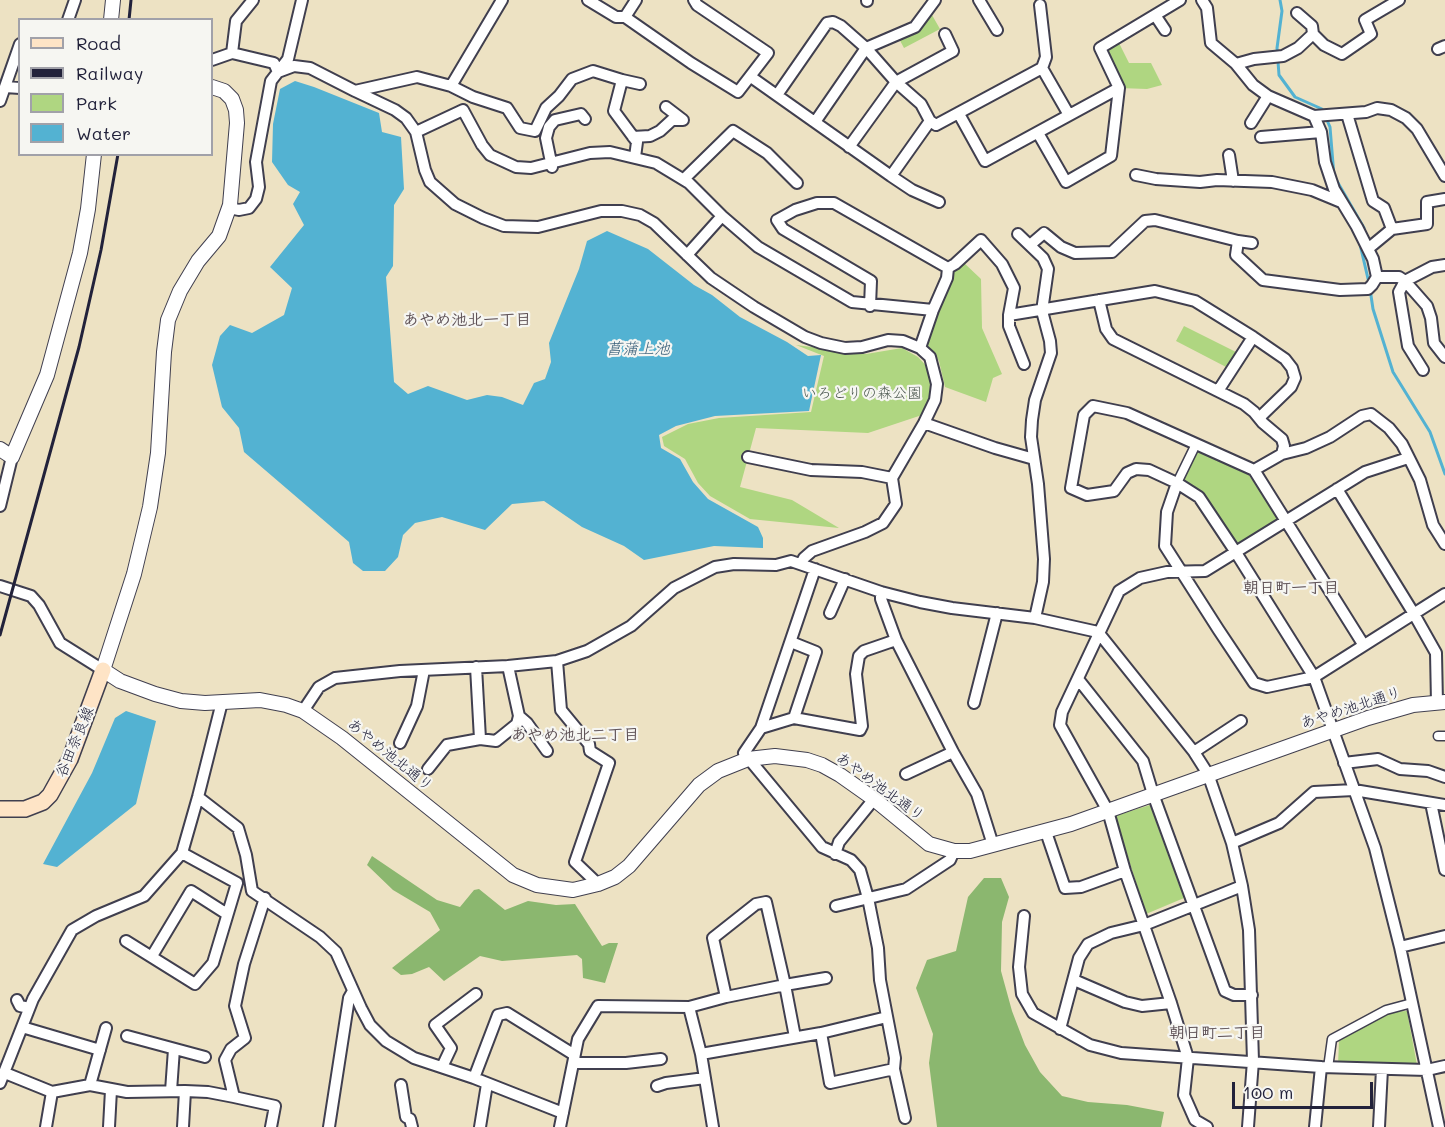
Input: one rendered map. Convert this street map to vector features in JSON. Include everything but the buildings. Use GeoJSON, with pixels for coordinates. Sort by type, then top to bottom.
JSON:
{"type":"FeatureCollection","features":[{"type":"Feature","properties":{"kind":"main road","name":"谷田奈良線"},"geometry":{"type":"LineString","coordinates":[[0,810],[25,809],[43,801],[50,795],[70,759],[103,670]]}},
{"type":"Feature","properties":{"kind":"street"},"geometry":{"type":"LineString","coordinates":[[69,18],[75,0]]}},
{"type":"Feature","properties":{"kind":"street"},"geometry":{"type":"LineString","coordinates":[[111,18],[113,0]]}},
{"type":"Feature","properties":{"kind":"street"},"geometry":{"type":"LineString","coordinates":[[232,53],[236,21],[253,0]]}},
{"type":"Feature","properties":{"kind":"street"},"geometry":{"type":"LineString","coordinates":[[229,208],[239,210],[249,208],[256,199],[259,187],[256,162],[266,99],[271,81],[288,59],[302,0]]}},
{"type":"Feature","properties":{"kind":"street"},"geometry":{"type":"LineString","coordinates":[[451,86],[502,0]]}},
{"type":"Feature","properties":{"kind":"street"},"geometry":{"type":"LineString","coordinates":[[588,0],[616,17],[625,17],[691,63],[738,92],[768,53],[697,5],[694,0]]}},
{"type":"Feature","properties":{"kind":"street"},"geometry":{"type":"LineString","coordinates":[[625,17],[636,0]]}},
{"type":"Feature","properties":{"kind":"street"},"geometry":{"type":"LineString","coordinates":[[815,122],[866,48],[915,27],[935,0]]}},
{"type":"Feature","properties":{"kind":"street"},"geometry":{"type":"LineString","coordinates":[[979,0],[997,30]]}},
{"type":"Feature","properties":{"kind":"street"},"geometry":{"type":"LineString","coordinates":[[1038,133],[1066,182],[1111,156],[1119,88],[1100,48],[1180,0]]}},
{"type":"Feature","properties":{"kind":"street"},"geometry":{"type":"LineString","coordinates":[[1202,0],[1207,8],[1211,43],[1236,64],[1253,85],[1268,96],[1314,116],[1366,112],[1377,108],[1391,110],[1406,118],[1417,129],[1445,176]]}},
{"type":"Feature","properties":{"kind":"street"},"geometry":{"type":"LineString","coordinates":[[1297,13],[1312,26],[1313,34],[1324,45],[1342,54],[1371,34],[1365,20],[1399,0]]}},
{"type":"Feature","properties":{"kind":"street"},"geometry":{"type":"LineString","coordinates":[[777,95],[826,23],[832,22],[841,26],[866,48],[921,104],[930,121],[936,125],[1042,68],[1046,57],[1040,5]]}},
{"type":"Feature","properties":{"kind":"street"},"geometry":{"type":"LineString","coordinates":[[1155,15],[1165,30]]}},
{"type":"Feature","properties":{"kind":"street"},"geometry":{"type":"LineString","coordinates":[[849,147],[897,82],[953,51],[945,34]]}},
{"type":"Feature","properties":{"kind":"street"},"geometry":{"type":"LineString","coordinates":[[1236,64],[1278,56],[1298,48],[1313,34]]}},
{"type":"Feature","properties":{"kind":"street"},"geometry":{"type":"LineString","coordinates":[[0,101],[18,50]]}},
{"type":"Feature","properties":{"kind":"street"},"geometry":{"type":"LineString","coordinates":[[213,60],[232,53],[273,63],[278,72]]}},
{"type":"Feature","properties":{"kind":"street"},"geometry":{"type":"LineString","coordinates":[[278,72],[294,66],[309,68],[395,110],[406,118],[416,132],[430,182],[455,204],[483,218],[504,226],[538,227],[601,211],[622,211],[640,215],[654,223],[711,278],[727,290],[794,331],[820,344],[845,348],[862,347],[888,340],[903,341],[920,348],[930,357],[938,384],[935,400],[892,478],[896,504],[883,523],[812,551],[801,564]]}},
{"type":"Feature","properties":{"kind":"street"},"geometry":{"type":"LineString","coordinates":[[1042,68],[1069,115]]}},
{"type":"Feature","properties":{"kind":"street"},"geometry":{"type":"LineString","coordinates":[[355,91],[417,77],[451,86],[473,97],[507,108],[520,128],[535,131],[546,108],[572,79],[593,71],[640,84]]}},
{"type":"Feature","properties":{"kind":"street"},"geometry":{"type":"LineString","coordinates":[[751,77],[912,190],[939,202]]}},
{"type":"Feature","properties":{"kind":"street"},"geometry":{"type":"LineString","coordinates":[[622,80],[614,111],[637,142],[635,157]]}},
{"type":"Feature","properties":{"kind":"street"},"geometry":{"type":"LineString","coordinates":[[5,87],[18,88]]}},
{"type":"Feature","properties":{"kind":"street"},"geometry":{"type":"LineString","coordinates":[[103,670],[134,574],[150,507],[158,453],[168,320],[180,291],[198,261],[219,236],[229,208],[235,150],[236,110],[232,99],[224,91],[213,87]]}},
{"type":"Feature","properties":{"kind":"street"},"geometry":{"type":"LineString","coordinates":[[959,114],[985,161],[1119,88]]}},
{"type":"Feature","properties":{"kind":"street"},"geometry":{"type":"LineString","coordinates":[[1251,123],[1268,96]]}},
{"type":"Feature","properties":{"kind":"street"},"geometry":{"type":"LineString","coordinates":[[633,137],[650,136],[660,131],[672,120],[683,120],[666,107]]}},
{"type":"Feature","properties":{"kind":"street"},"geometry":{"type":"LineString","coordinates":[[416,132],[463,110],[490,155],[516,167],[551,166],[590,153],[610,152],[656,163],[684,180],[722,216],[772,256],[852,302],[870,306],[933,310]]}},
{"type":"Feature","properties":{"kind":"street"},"geometry":{"type":"LineString","coordinates":[[551,166],[546,138],[549,127],[555,120],[581,114],[585,119]]}},
{"type":"Feature","properties":{"kind":"street"},"geometry":{"type":"LineString","coordinates":[[1347,114],[1373,201],[1384,208],[1392,229]]}},
{"type":"Feature","properties":{"kind":"street"},"geometry":{"type":"LineString","coordinates":[[1314,116],[1321,132],[1325,162],[1334,189],[1369,248],[1377,277]]}},
{"type":"Feature","properties":{"kind":"street"},"geometry":{"type":"LineString","coordinates":[[891,176],[930,121]]}},
{"type":"Feature","properties":{"kind":"street"},"geometry":{"type":"LineString","coordinates":[[684,180],[733,131],[767,153],[797,183]]}},
{"type":"Feature","properties":{"kind":"street"},"geometry":{"type":"LineString","coordinates":[[1262,136],[1321,132]]}},
{"type":"Feature","properties":{"kind":"street"},"geometry":{"type":"LineString","coordinates":[[1229,155],[1233,182]]}},
{"type":"Feature","properties":{"kind":"street"},"geometry":{"type":"LineString","coordinates":[[0,506],[12,458],[47,375],[69,298],[86,220],[94,156]]}},
{"type":"Feature","properties":{"kind":"street"},"geometry":{"type":"LineString","coordinates":[[1136,176],[1233,182],[1254,180],[1294,185],[1341,202]]}},
{"type":"Feature","properties":{"kind":"street"},"geometry":{"type":"LineString","coordinates":[[1369,248],[1392,229],[1427,224],[1427,202],[1445,199]]}},
{"type":"Feature","properties":{"kind":"street"},"geometry":{"type":"LineString","coordinates":[[870,306],[872,281],[783,229],[777,220],[795,210],[817,203],[834,203],[948,268]]}},
{"type":"Feature","properties":{"kind":"street"},"geometry":{"type":"LineString","coordinates":[[687,255],[722,216]]}},
{"type":"Feature","properties":{"kind":"street"},"geometry":{"type":"LineString","coordinates":[[1030,245],[1044,233],[1061,247],[1075,254],[1112,252],[1145,221],[1155,220],[1252,243]]}},
{"type":"Feature","properties":{"kind":"street"},"geometry":{"type":"LineString","coordinates":[[1018,234],[1043,258],[1048,269],[1042,311],[1051,353],[1035,400],[1031,437],[1038,484],[1044,559],[1043,582],[1035,618]]}},
{"type":"Feature","properties":{"kind":"street"},"geometry":{"type":"LineString","coordinates":[[948,268],[981,240],[1002,264],[1014,288],[1009,326],[1024,364]]}},
{"type":"Feature","properties":{"kind":"street"},"geometry":{"type":"LineString","coordinates":[[1238,241],[1236,255],[1263,280],[1340,290],[1368,289],[1377,277]]}},
{"type":"Feature","properties":{"kind":"street"},"geometry":{"type":"LineString","coordinates":[[1423,370],[1408,346],[1399,292],[1405,281],[1431,267],[1445,265]]}},
{"type":"Feature","properties":{"kind":"street"},"geometry":{"type":"LineString","coordinates":[[920,348],[947,278],[948,268]]}},
{"type":"Feature","properties":{"kind":"street"},"geometry":{"type":"LineString","coordinates":[[1377,277],[1399,277],[1427,306],[1434,343],[1445,357]]}},
{"type":"Feature","properties":{"kind":"street"},"geometry":{"type":"LineString","coordinates":[[1009,315],[1155,291],[1171,293],[1195,301],[1285,359],[1292,368],[1295,378],[1291,387],[1259,418]]}},
{"type":"Feature","properties":{"kind":"street"},"geometry":{"type":"LineString","coordinates":[[1099,300],[1106,329],[1113,339],[1244,404],[1282,439],[1284,446],[1282,454]]}},
{"type":"Feature","properties":{"kind":"street"},"geometry":{"type":"LineString","coordinates":[[1218,391],[1253,338]]}},
{"type":"Feature","properties":{"kind":"street"},"geometry":{"type":"LineString","coordinates":[[1363,644],[1254,470],[1127,413],[1093,406],[1084,415],[1071,488],[1087,495],[1114,491],[1127,473],[1136,469],[1149,470],[1177,483],[1199,497],[1235,550],[1314,677],[1375,849],[1400,947],[1439,1127]]}},
{"type":"Feature","properties":{"kind":"street"},"geometry":{"type":"LineString","coordinates":[[1254,470],[1282,454],[1306,448],[1330,437],[1362,416],[1371,414],[1389,428],[1402,444],[1420,480],[1433,525],[1445,544]]}},
{"type":"Feature","properties":{"kind":"street"},"geometry":{"type":"LineString","coordinates":[[924,423],[1034,459]]}},
{"type":"Feature","properties":{"kind":"street"},"geometry":{"type":"LineString","coordinates":[[1196,444],[1177,483],[1167,512],[1165,546],[1254,683],[1267,687],[1314,677],[1445,594]]}},
{"type":"Feature","properties":{"kind":"street"},"geometry":{"type":"LineString","coordinates":[[0,449],[12,458]]}},
{"type":"Feature","properties":{"kind":"street"},"geometry":{"type":"LineString","coordinates":[[748,457],[811,470],[862,472],[892,478]]}},
{"type":"Feature","properties":{"kind":"street"},"geometry":{"type":"LineString","coordinates":[[1208,1127],[1195,1120],[1185,1095],[1188,1058],[1171,1003],[1125,871],[1108,811],[1060,724],[1062,712],[1119,591],[1140,578],[1167,572],[1205,571],[1235,550],[1288,521],[1365,472],[1408,458]]}},
{"type":"Feature","properties":{"kind":"street"},"geometry":{"type":"LineString","coordinates":[[1337,489],[1436,653],[1441,702]]}},
{"type":"Feature","properties":{"kind":"street"},"geometry":{"type":"LineString","coordinates":[[303,711],[319,687],[334,678],[557,661],[587,651],[631,626],[674,588],[714,567],[734,564],[776,565],[791,561],[881,592],[952,608],[1035,618],[1098,632],[1194,752],[1208,774],[1232,843],[1249,930],[1253,1061],[1248,1127]]}},
{"type":"Feature","properties":{"kind":"street"},"geometry":{"type":"LineString","coordinates":[[814,569],[761,728],[744,753],[822,848],[852,860],[860,870],[878,948],[880,980],[895,1058],[894,1069],[905,1118]]}},
{"type":"Feature","properties":{"kind":"street"},"geometry":{"type":"LineString","coordinates":[[830,613],[844,579]]}},
{"type":"Feature","properties":{"kind":"street","name":"あやめ池北通り"},"geometry":{"type":"LineString","coordinates":[[0,586],[26,592],[39,605],[60,643],[120,681],[181,701],[273,702],[303,711],[342,738],[513,875],[537,885],[559,889],[573,890],[615,877],[644,851],[688,795],[707,778],[748,759],[775,756],[807,760],[840,776],[874,799],[929,844],[954,851],[970,851],[1046,831],[1108,811],[1393,710],[1441,702]]}},
{"type":"Feature","properties":{"kind":"street"},"geometry":{"type":"LineString","coordinates":[[881,592],[881,599],[896,640],[977,794],[993,845]]}},
{"type":"Feature","properties":{"kind":"street"},"geometry":{"type":"LineString","coordinates":[[974,703],[997,613]]}},
{"type":"Feature","properties":{"kind":"street"},"geometry":{"type":"LineString","coordinates":[[761,728],[794,718],[860,730],[862,726],[856,674],[859,656],[864,651],[896,640]]}},
{"type":"Feature","properties":{"kind":"street"},"geometry":{"type":"LineString","coordinates":[[791,642],[816,652],[794,718]]}},
{"type":"Feature","properties":{"kind":"street"},"geometry":{"type":"LineString","coordinates":[[557,661],[561,710],[589,744],[590,751],[609,763],[574,862],[598,884]]}},
{"type":"Feature","properties":{"kind":"street"},"geometry":{"type":"LineString","coordinates":[[508,666],[519,716],[527,723],[547,752]]}},
{"type":"Feature","properties":{"kind":"street"},"geometry":{"type":"LineString","coordinates":[[476,667],[480,739]]}},
{"type":"Feature","properties":{"kind":"street"},"geometry":{"type":"LineString","coordinates":[[400,743],[417,706],[424,670]]}},
{"type":"Feature","properties":{"kind":"street"},"geometry":{"type":"LineString","coordinates":[[1078,679],[1143,761],[1225,991],[1234,995],[1252,995]]}},
{"type":"Feature","properties":{"kind":"street"},"geometry":{"type":"LineString","coordinates":[[222,702],[182,853],[144,896],[96,916],[72,930],[29,1008],[3,1070],[52,1092],[90,1085],[111,1090],[208,1092],[234,1097],[275,1106],[271,1127]]}},
{"type":"Feature","properties":{"kind":"street"},"geometry":{"type":"LineString","coordinates":[[428,770],[447,745],[480,739],[496,741],[517,724],[519,716]]}},
{"type":"Feature","properties":{"kind":"street"},"geometry":{"type":"LineString","coordinates":[[1194,752],[1241,721]]}},
{"type":"Feature","properties":{"kind":"street"},"geometry":{"type":"LineString","coordinates":[[906,774],[953,752]]}},
{"type":"Feature","properties":{"kind":"street"},"geometry":{"type":"LineString","coordinates":[[1344,763],[1378,759],[1400,769],[1428,771],[1445,777]]}},
{"type":"Feature","properties":{"kind":"street"},"geometry":{"type":"LineString","coordinates":[[1232,843],[1279,824],[1314,792],[1354,790],[1445,804]]}},
{"type":"Feature","properties":{"kind":"street"},"geometry":{"type":"LineString","coordinates":[[198,797],[238,828],[246,855],[252,891],[320,937],[336,952],[370,1025],[386,1041],[414,1058],[474,1078],[563,1113]]}},
{"type":"Feature","properties":{"kind":"street"},"geometry":{"type":"LineString","coordinates":[[835,854],[839,842],[874,799]]}},
{"type":"Feature","properties":{"kind":"street"},"geometry":{"type":"LineString","coordinates":[[1431,802],[1445,870]]}},
{"type":"Feature","properties":{"kind":"street"},"geometry":{"type":"LineString","coordinates":[[1046,831],[1065,888],[1081,887],[1125,871]]}},
{"type":"Feature","properties":{"kind":"street"},"geometry":{"type":"LineString","coordinates":[[836,906],[906,889],[950,860],[954,851]]}},
{"type":"Feature","properties":{"kind":"street"},"geometry":{"type":"LineString","coordinates":[[126,941],[195,984],[213,963],[237,883],[182,853]]}},
{"type":"Feature","properties":{"kind":"street"},"geometry":{"type":"LineString","coordinates":[[1060,1029],[1079,958],[1088,944],[1111,933],[1144,925],[1242,886]]}},
{"type":"Feature","properties":{"kind":"street"},"geometry":{"type":"LineString","coordinates":[[152,956],[191,891],[227,914]]}},
{"type":"Feature","properties":{"kind":"street"},"geometry":{"type":"LineString","coordinates":[[234,1097],[225,1060],[231,1049],[245,1038],[235,1006],[244,964],[265,898]]}},
{"type":"Feature","properties":{"kind":"street"},"geometry":{"type":"LineString","coordinates":[[726,998],[713,939],[756,904],[766,902],[795,1037]]}},
{"type":"Feature","properties":{"kind":"street"},"geometry":{"type":"LineString","coordinates":[[1024,916],[1019,967],[1022,994],[1033,1013],[1090,1045],[1121,1053],[1325,1068],[1427,1070],[1445,1066]]}},
{"type":"Feature","properties":{"kind":"street"},"geometry":{"type":"LineString","coordinates":[[1400,947],[1445,936]]}},
{"type":"Feature","properties":{"kind":"street"},"geometry":{"type":"LineString","coordinates":[[560,1127],[573,1054],[578,1039],[598,1005],[688,1007],[826,978]]}},
{"type":"Feature","properties":{"kind":"street"},"geometry":{"type":"LineString","coordinates":[[1074,980],[1125,1002],[1142,1006],[1171,1003]]}},
{"type":"Feature","properties":{"kind":"street"},"geometry":{"type":"LineString","coordinates":[[329,1127],[349,998],[353,991]]}},
{"type":"Feature","properties":{"kind":"street"},"geometry":{"type":"LineString","coordinates":[[442,1067],[451,1048],[435,1025],[476,994]]}},
{"type":"Feature","properties":{"kind":"street"},"geometry":{"type":"LineString","coordinates":[[17,1000],[20,1006],[29,1008]]}},
{"type":"Feature","properties":{"kind":"street"},"geometry":{"type":"LineString","coordinates":[[1315,1127],[1332,1039],[1386,1010],[1412,1004]]}},
{"type":"Feature","properties":{"kind":"street"},"geometry":{"type":"LineString","coordinates":[[688,1007],[701,1054],[713,1127]]}},
{"type":"Feature","properties":{"kind":"street"},"geometry":{"type":"LineString","coordinates":[[474,1078],[498,1015],[507,1013],[573,1054],[576,1063],[626,1063],[661,1059]]}},
{"type":"Feature","properties":{"kind":"street"},"geometry":{"type":"LineString","coordinates":[[701,1054],[821,1033],[887,1017]]}},
{"type":"Feature","properties":{"kind":"street"},"geometry":{"type":"LineString","coordinates":[[22,1027],[100,1050]]}},
{"type":"Feature","properties":{"kind":"street"},"geometry":{"type":"LineString","coordinates":[[90,1085],[106,1028]]}},
{"type":"Feature","properties":{"kind":"street"},"geometry":{"type":"LineString","coordinates":[[821,1033],[830,1083],[894,1069]]}},
{"type":"Feature","properties":{"kind":"street"},"geometry":{"type":"LineString","coordinates":[[127,1036],[205,1057]]}},
{"type":"Feature","properties":{"kind":"street"},"geometry":{"type":"LineString","coordinates":[[171,1091],[174,1049]]}},
{"type":"Feature","properties":{"kind":"street"},"geometry":{"type":"LineString","coordinates":[[1379,1127],[1382,1069]]}},
{"type":"Feature","properties":{"kind":"street"},"geometry":{"type":"LineString","coordinates":[[657,1086],[705,1078]]}},
{"type":"Feature","properties":{"kind":"street"},"geometry":{"type":"LineString","coordinates":[[480,1127],[487,1084]]}},
{"type":"Feature","properties":{"kind":"street"},"geometry":{"type":"LineString","coordinates":[[401,1085],[406,1116],[410,1119],[412,1127]]}},
{"type":"Feature","properties":{"kind":"street"},"geometry":{"type":"LineString","coordinates":[[109,1127],[111,1090]]}},
{"type":"Feature","properties":{"kind":"street"},"geometry":{"type":"LineString","coordinates":[[46,1127],[52,1092]]}},
{"type":"Feature","properties":{"kind":"street"},"geometry":{"type":"LineString","coordinates":[[183,1127],[185,1092]]}},
{"type":"Feature","properties":{"kind":"green space"},"geometry":{"type":"Polygon","coordinates":[[[932,15],[940,29],[904,48],[897,35],[932,15]]]}},
{"type":"Feature","properties":{"kind":"green space"},"geometry":{"type":"Polygon","coordinates":[[[1119,43],[1129,63],[1151,63],[1162,85],[1147,89],[1119,88],[1109,52],[1110,48],[1119,43]]]}},
{"type":"Feature","properties":{"kind":"green space"},"geometry":{"type":"Polygon","coordinates":[[[963,262],[981,279],[982,328],[1002,374],[993,378],[986,402],[945,387],[939,361],[925,342],[950,277],[963,262]]]}},
{"type":"Feature","properties":{"kind":"green space"},"geometry":{"type":"Polygon","coordinates":[[[1184,326],[1238,353],[1228,368],[1176,341],[1184,326]]]}},
{"type":"Feature","properties":{"kind":"green space","name":"いろどりの森公園"},"geometry":{"type":"Polygon","coordinates":[[[796,345],[866,354],[902,348],[918,357],[932,372],[933,392],[925,414],[868,433],[756,428],[740,487],[792,500],[839,528],[750,519],[710,496],[698,483],[685,459],[664,446],[662,437],[688,424],[719,418],[811,412],[824,356],[796,345]]]}},
{"type":"Feature","properties":{"kind":"green space"},"geometry":{"type":"Polygon","coordinates":[[[1198,450],[1248,474],[1280,519],[1238,545],[1204,494],[1184,480],[1198,450]]]}},
{"type":"Feature","properties":{"kind":"green space"},"geometry":{"type":"Polygon","coordinates":[[[1150,805],[1184,898],[1146,914],[1115,816],[1150,805]]]}},
{"type":"Feature","properties":{"kind":"green space"},"geometry":{"type":"Polygon","coordinates":[[[372,856],[437,900],[460,907],[474,890],[479,889],[505,910],[528,901],[556,905],[575,904],[602,946],[618,943],[605,983],[583,978],[582,959],[577,955],[502,961],[480,956],[444,981],[429,967],[412,974],[401,975],[392,968],[440,930],[430,912],[393,890],[367,865],[372,856]]]}},
{"type":"Feature","properties":{"kind":"green space"},"geometry":{"type":"Polygon","coordinates":[[[984,878],[1001,878],[1009,897],[1002,922],[1001,971],[1012,1011],[1025,1045],[1040,1072],[1062,1096],[1088,1102],[1127,1105],[1164,1112],[1161,1127],[937,1127],[929,1063],[933,1034],[916,988],[927,960],[956,951],[968,897],[984,878]]]}},
{"type":"Feature","properties":{"kind":"green space"},"geometry":{"type":"Polygon","coordinates":[[[1407,1011],[1417,1065],[1338,1065],[1339,1041],[1387,1012],[1407,1011]]]}},
{"type":"Feature","properties":{"kind":"water","name":"菖蒲上池"},"geometry":{"type":"Polygon","coordinates":[[[295,81],[379,113],[382,132],[401,137],[404,189],[394,205],[393,266],[386,277],[394,382],[408,394],[428,386],[467,400],[487,395],[502,397],[523,405],[534,383],[545,379],[551,362],[549,343],[579,269],[587,241],[607,231],[648,249],[740,317],[808,356],[821,355],[809,411],[715,416],[676,426],[659,435],[661,448],[680,459],[693,482],[708,499],[758,527],[763,538],[763,548],[714,546],[644,560],[624,546],[582,527],[544,501],[512,504],[485,530],[442,517],[415,523],[403,535],[398,557],[385,571],[363,571],[353,563],[349,542],[244,452],[239,428],[222,407],[212,365],[220,336],[230,325],[252,333],[284,315],[292,288],[270,267],[304,225],[293,204],[300,192],[288,185],[272,162],[273,124],[280,89],[295,81]]]}},
{"type":"Feature","properties":{"kind":"water"},"geometry":{"type":"Polygon","coordinates":[[[126,711],[156,721],[136,804],[57,867],[43,864],[92,773],[115,718],[126,711]]]}},
{"type":"Feature","properties":{"kind":"waterway"},"geometry":{"type":"LineString","coordinates":[[1280,0],[1282,11],[1277,48],[1279,75],[1295,97],[1324,112]]}},
{"type":"Feature","properties":{"kind":"waterway"},"geometry":{"type":"LineString","coordinates":[[1326,118],[1330,127],[1334,176],[1364,228],[1363,231]]}},
{"type":"Feature","properties":{"kind":"waterway"},"geometry":{"type":"LineString","coordinates":[[1359,240],[1369,283]]}},
{"type":"Feature","properties":{"kind":"waterway"},"geometry":{"type":"LineString","coordinates":[[1370,289],[1373,309],[1393,372],[1430,432],[1445,474]]}},
{"type":"Feature","properties":{"kind":"railway"},"geometry":{"type":"LineString","coordinates":[[129,18],[131,0]]}},
{"type":"Feature","properties":{"kind":"railway"},"geometry":{"type":"LineString","coordinates":[[0,635],[79,347],[101,250],[118,156]]}},
{"type":"Feature","properties":{"kind":"district","name":"あやめ池北一丁目"},"geometry":{"type":"Point","coordinates":[467,320]}},
{"type":"Feature","properties":{"kind":"district","name":"朝日町一丁目"},"geometry":{"type":"Point","coordinates":[1291,588]}},
{"type":"Feature","properties":{"kind":"district","name":"あやめ池北二丁目"},"geometry":{"type":"Point","coordinates":[575,735]}},
{"type":"Feature","properties":{"kind":"district","name":"朝日町二丁目"},"geometry":{"type":"Point","coordinates":[1217,1033]}}]}
